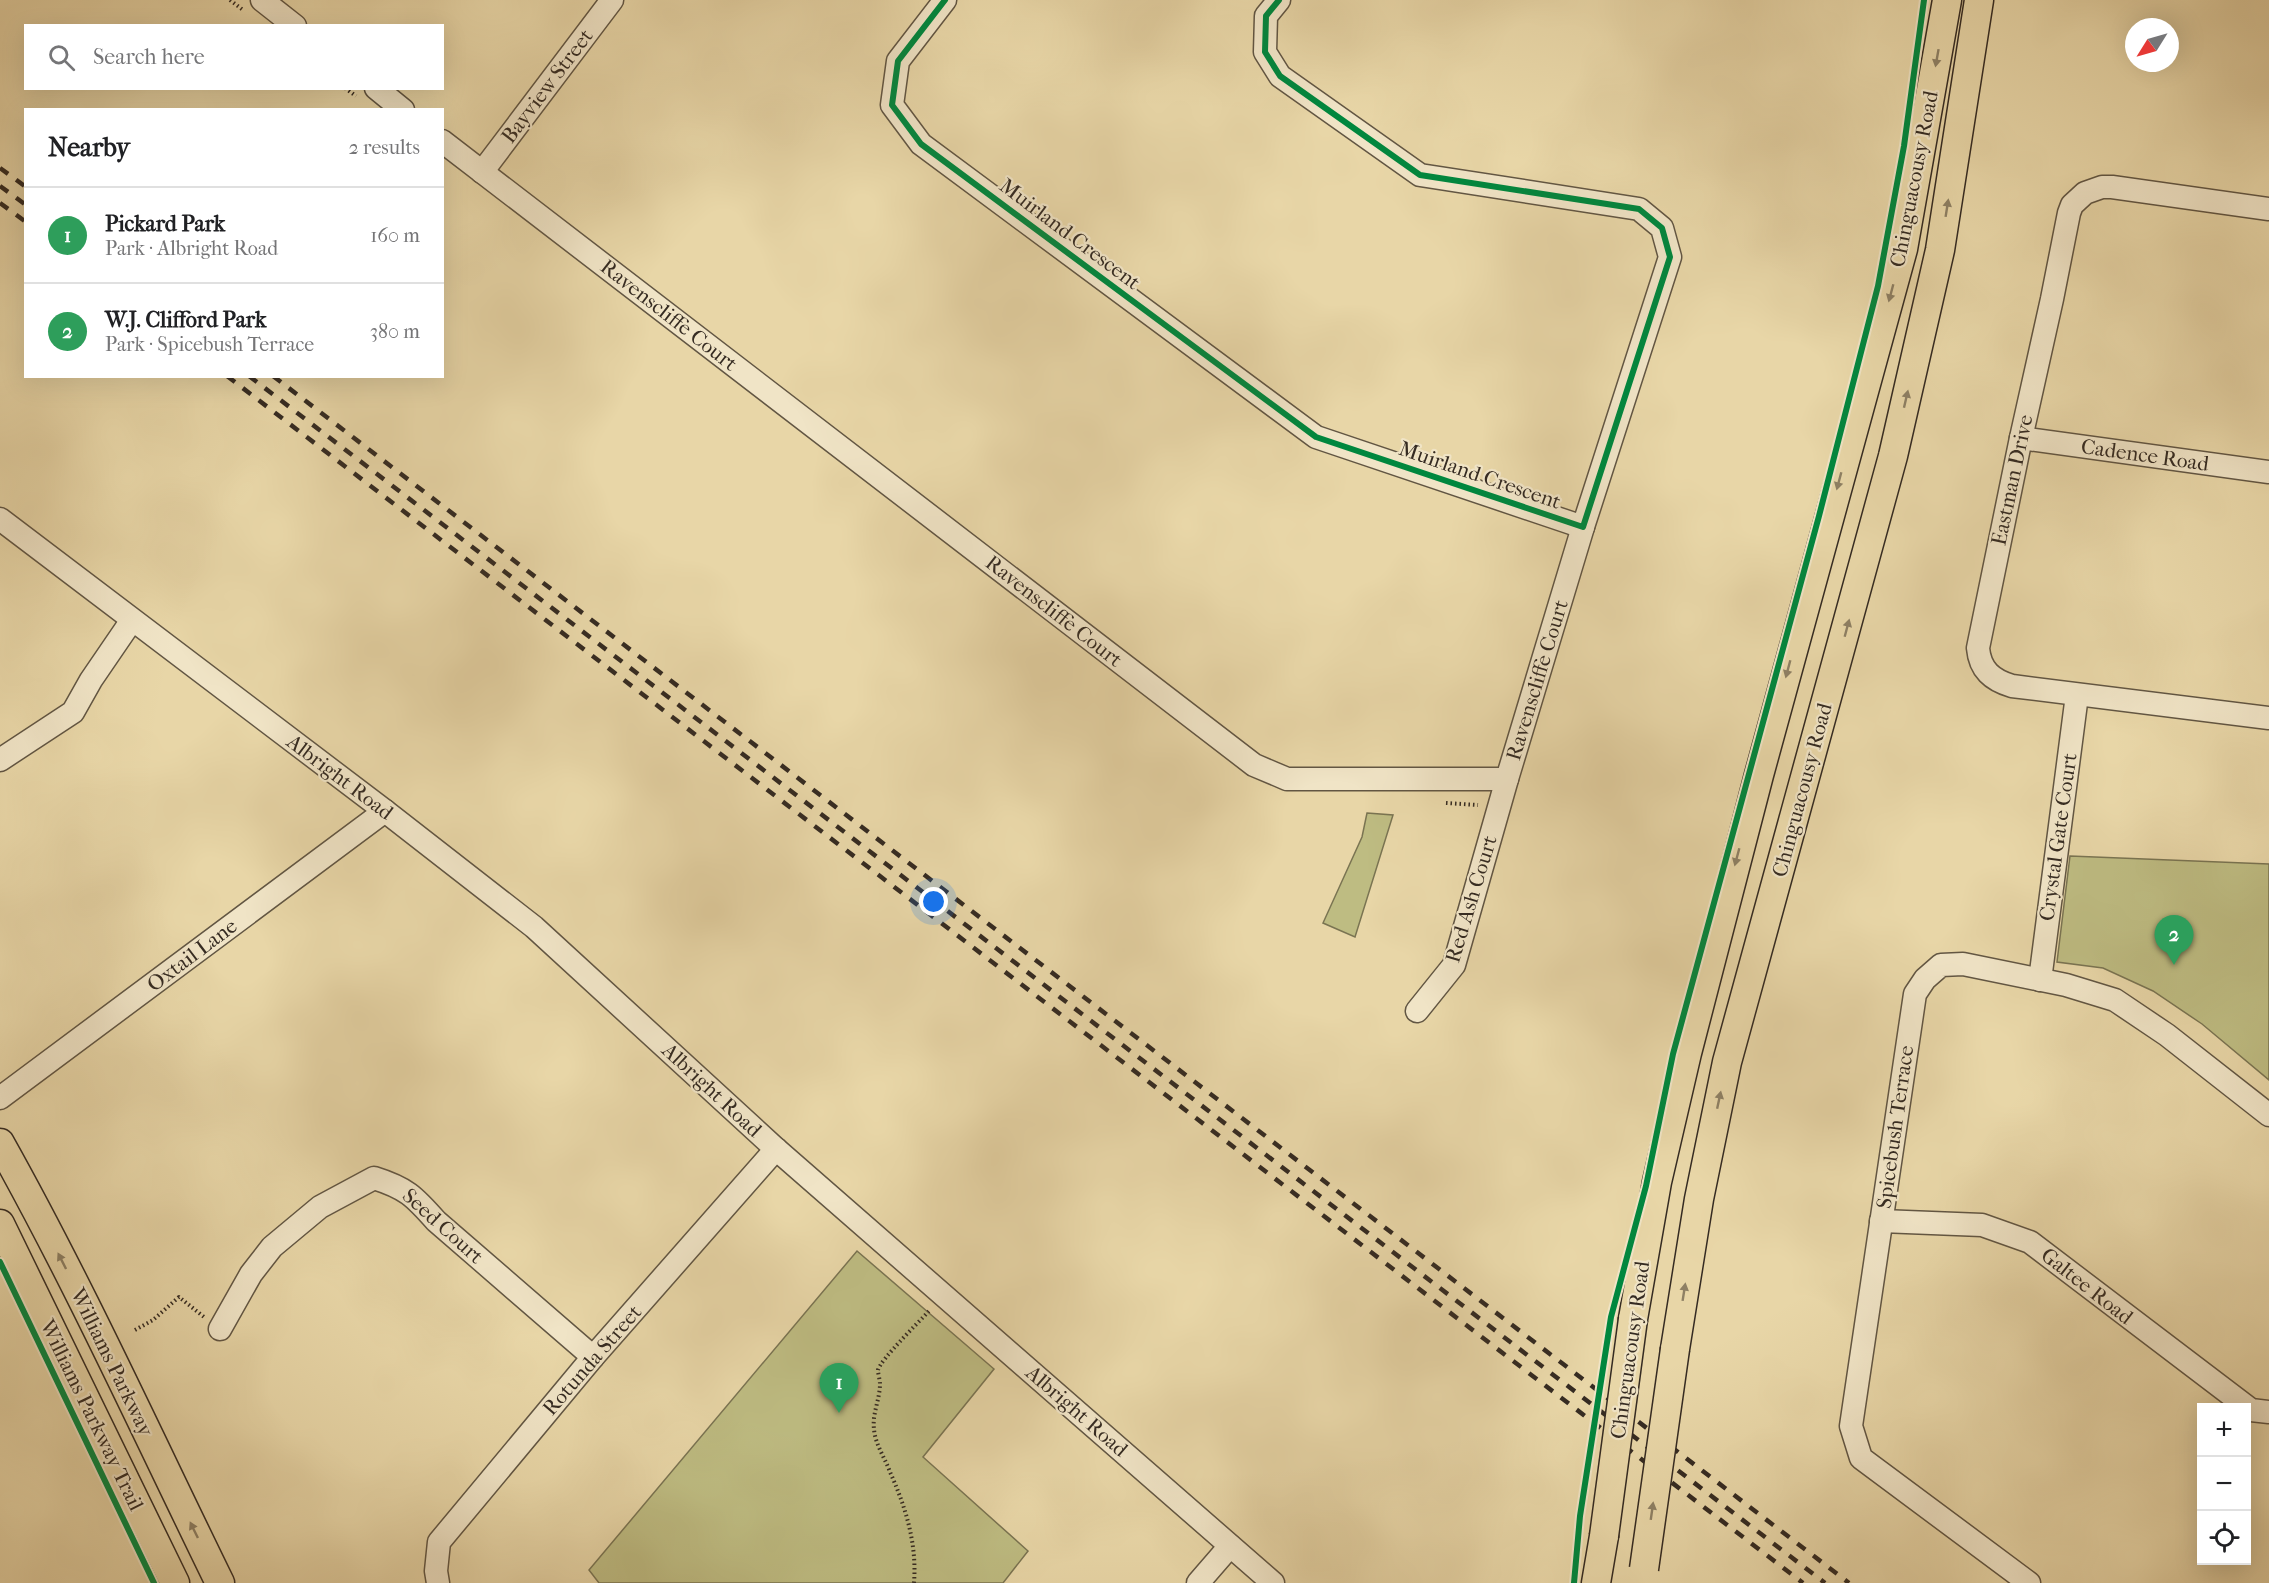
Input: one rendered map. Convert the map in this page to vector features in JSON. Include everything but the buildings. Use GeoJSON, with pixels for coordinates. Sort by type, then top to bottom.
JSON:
{"type":"FeatureCollection","features":[{"type":"Feature","properties":{"kind":"main road","name":"Chinguacousy Road"},"geometry":{"type":"LineString","coordinates":[[1596,1583],[1633,1319],[1657,1182],[1687,1053],[1758,775],[1903,249],[1947,0]]}},
{"type":"Feature","properties":{"kind":"main road","name":"Chinguacousy Road"},"geometry":{"type":"LineString","coordinates":[[1643,1576],[1699,1199],[1727,1062],[1893,456],[1938,261],[1979,0]]}},
{"type":"Feature","properties":{"kind":"main road","name":"Williams Parkway"},"geometry":{"type":"LineString","coordinates":[[0,1143],[79,1294],[220,1583]]}},
{"type":"Feature","properties":{"kind":"main road","name":"Williams Parkway"},"geometry":{"type":"LineString","coordinates":[[0,1224],[175,1583]]}},
{"type":"Feature","properties":{"kind":"street"},"geometry":{"type":"LineString","coordinates":[[262,0],[292,24]]}},
{"type":"Feature","properties":{"kind":"street","name":"Bayview Street"},"geometry":{"type":"LineString","coordinates":[[482,172],[612,0]]}},
{"type":"Feature","properties":{"kind":"street","name":"Muirland Crescent"},"geometry":{"type":"LineString","coordinates":[[945,0],[898,61],[892,105],[921,144],[1316,437],[1583,527],[1670,257],[1662,228],[1639,209],[1420,175],[1280,76],[1265,52],[1266,16],[1279,0]]}},
{"type":"Feature","properties":{"kind":"street"},"geometry":{"type":"LineString","coordinates":[[378,90],[401,108]]}},
{"type":"Feature","properties":{"kind":"street","name":"Ravenscliffe Court"},"geometry":{"type":"LineString","coordinates":[[444,143],[1254,765],[1287,779],[1508,779],[1583,527]]}},
{"type":"Feature","properties":{"kind":"street","name":"Eastman Drive"},"geometry":{"type":"LineString","coordinates":[[2269,208],[2112,187],[2093,189],[2072,205],[2065,226],[2052,299],[1979,636],[1979,658],[1983,668],[2000,682],[2012,686],[2269,718]]}},
{"type":"Feature","properties":{"kind":"street","name":"Cadence Road"},"geometry":{"type":"LineString","coordinates":[[2021,438],[2269,472]]}},
{"type":"Feature","properties":{"kind":"street","name":"Albright Road"},"geometry":{"type":"LineString","coordinates":[[0,519],[534,927],[776,1149],[1273,1583]]}},
{"type":"Feature","properties":{"kind":"street"},"geometry":{"type":"LineString","coordinates":[[0,760],[74,712],[91,680],[132,620]]}},
{"type":"Feature","properties":{"kind":"street","name":"Crystal Gate Court"},"geometry":{"type":"LineString","coordinates":[[2040,980],[2077,695]]}},
{"type":"Feature","properties":{"kind":"street","name":"Red Ash Court"},"geometry":{"type":"LineString","coordinates":[[1417,1011],[1454,965],[1508,779]]}},
{"type":"Feature","properties":{"kind":"street","name":"Oxtail Lane"},"geometry":{"type":"LineString","coordinates":[[0,1098],[385,811]]}},
{"type":"Feature","properties":{"kind":"street","name":"Spicebush Terrace"},"geometry":{"type":"LineString","coordinates":[[2029,1583],[1862,1458],[1851,1426],[1916,994],[1925,979],[1941,965],[1964,964],[2066,985],[2115,1000],[2167,1035],[2269,1115]]}},
{"type":"Feature","properties":{"kind":"street","name":"Rotunda Street"},"geometry":{"type":"LineString","coordinates":[[438,1583],[436,1571],[439,1542],[593,1357],[776,1149]]}},
{"type":"Feature","properties":{"kind":"street","name":"Seed Court"},"geometry":{"type":"LineString","coordinates":[[220,1329],[251,1274],[272,1246],[320,1208],[374,1178],[398,1186],[417,1199],[436,1221],[593,1357]]}},
{"type":"Feature","properties":{"kind":"street","name":"Galtee Road"},"geometry":{"type":"LineString","coordinates":[[1881,1221],[1982,1225],[2030,1242],[2251,1410],[2269,1412]]}},
{"type":"Feature","properties":{"kind":"street"},"geometry":{"type":"LineString","coordinates":[[1198,1583],[1230,1546]]}},
{"type":"Feature","properties":{"kind":"path"},"geometry":{"type":"LineString","coordinates":[[914,1583],[916,1562],[910,1528],[874,1429],[880,1384],[878,1370],[885,1359],[944,1294]]}},
{"type":"Feature","properties":{"kind":"path"},"geometry":{"type":"LineString","coordinates":[[135,1330],[158,1316],[179,1297],[220,1329]]}},
{"type":"Feature","properties":{"kind":"shaded area"},"geometry":{"type":"Polygon","coordinates":[[[1367,813],[1393,815],[1355,937],[1323,923],[1362,837],[1367,813]]]}},
{"type":"Feature","properties":{"kind":"shaded area"},"geometry":{"type":"Polygon","coordinates":[[[2070,856],[2269,864],[2269,1080],[2202,1024],[2153,991],[2103,968],[2057,962],[2070,856]]]}},
{"type":"Feature","properties":{"kind":"shaded area"},"geometry":{"type":"Polygon","coordinates":[[[857,1251],[994,1369],[923,1457],[1028,1551],[1003,1583],[599,1583],[589,1570],[857,1251]]]}},
{"type":"Feature","properties":{"kind":"railway"},"geometry":{"type":"LineString","coordinates":[[0,168],[24,186]]}},
{"type":"Feature","properties":{"kind":"railway"},"geometry":{"type":"LineString","coordinates":[[0,186],[24,204]]}},
{"type":"Feature","properties":{"kind":"railway"},"geometry":{"type":"LineString","coordinates":[[0,203],[24,221]]}},
{"type":"Feature","properties":{"kind":"railway"},"geometry":{"type":"LineString","coordinates":[[230,378],[1803,1583]]}},
{"type":"Feature","properties":{"kind":"railway"},"geometry":{"type":"LineString","coordinates":[[252,378],[1825,1583]]}},
{"type":"Feature","properties":{"kind":"railway"},"geometry":{"type":"LineString","coordinates":[[276,378],[1849,1583]]}},
{"type":"Feature","properties":{"kind":"cycle path"},"geometry":{"type":"LineString","coordinates":[[945,0],[898,61],[892,105],[921,144],[1316,437],[1583,527],[1670,257],[1662,228],[1639,209],[1420,175],[1280,76],[1265,52],[1266,16],[1279,0]]}},
{"type":"Feature","properties":{"kind":"cycle path"},"geometry":{"type":"LineString","coordinates":[[1574,1583],[1580,1516],[1611,1317],[1646,1186],[1673,1054],[1819,516],[1878,286],[1904,146],[1924,0]]}},
{"type":"Feature","properties":{"kind":"cycle path","name":"Williams Parkway Trail"},"geometry":{"type":"LineString","coordinates":[[0,1262],[154,1583]]}},
{"type":"Feature","properties":{"kind":"place","name":"W.J. Clifford Park"},"geometry":{"type":"Point","coordinates":[2174,965]}},
{"type":"Feature","properties":{"kind":"place","name":"Pickard Park"},"geometry":{"type":"Point","coordinates":[839,1413]}}]}
